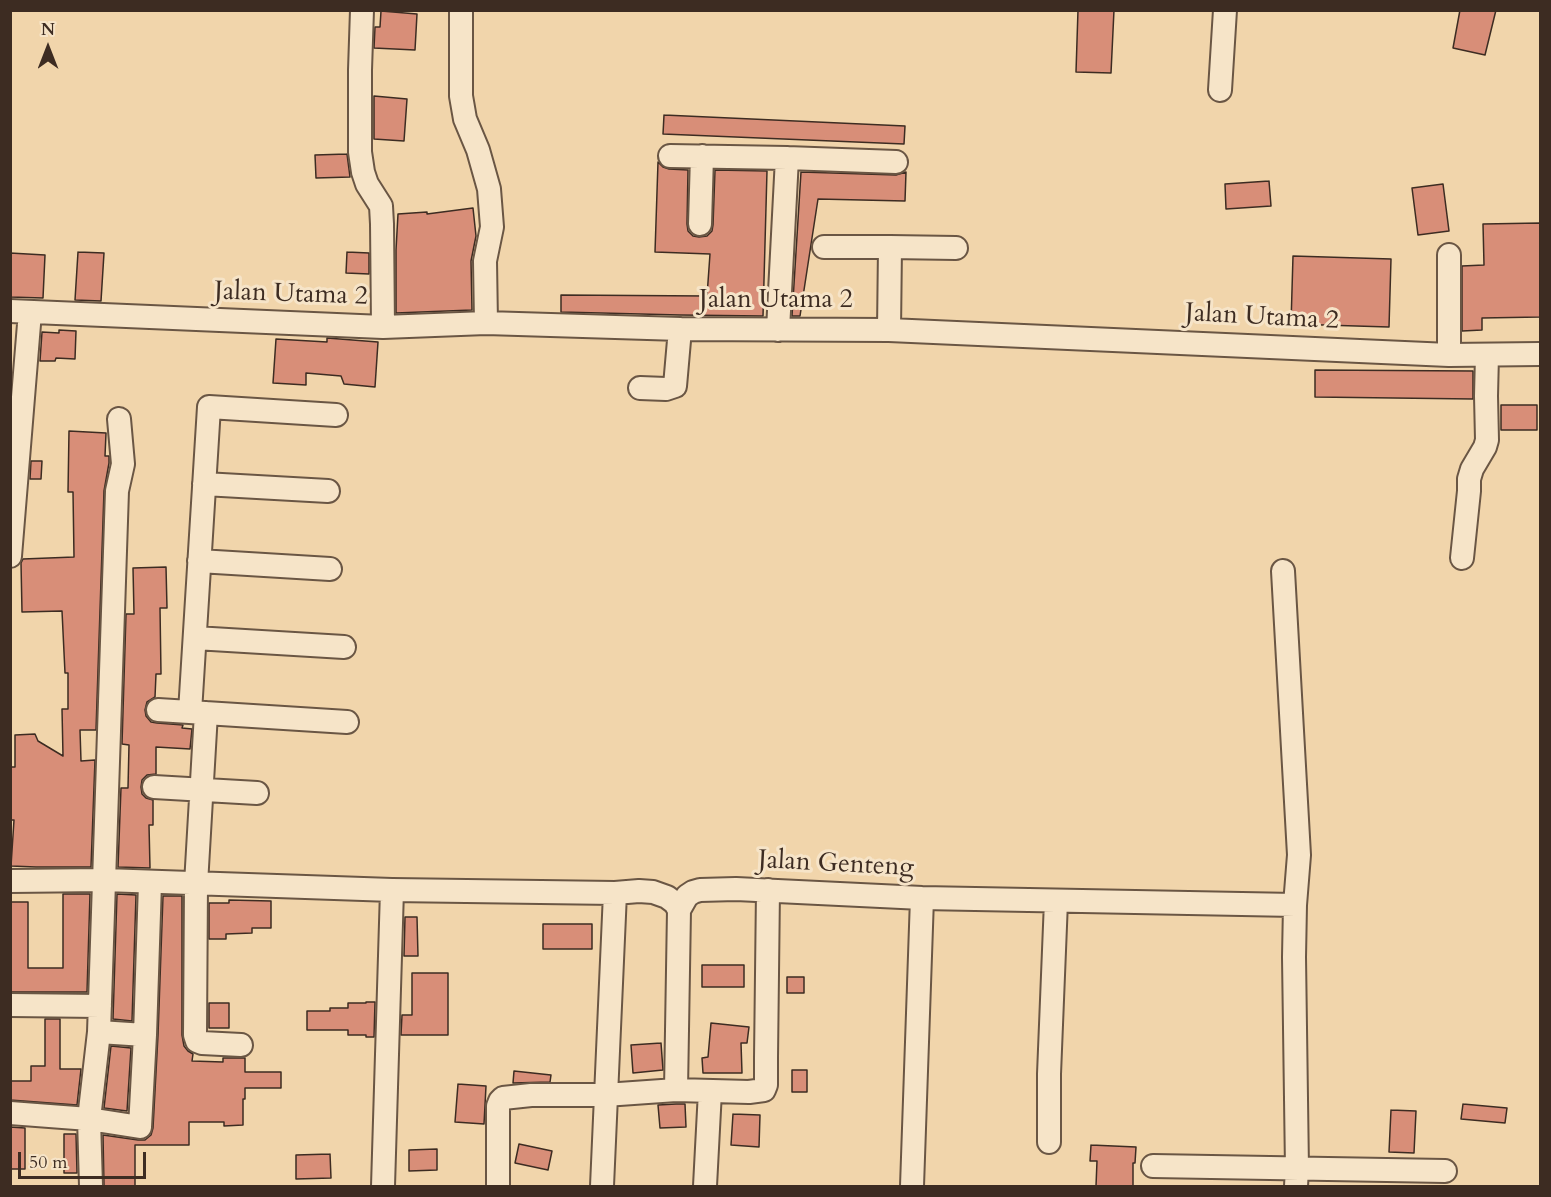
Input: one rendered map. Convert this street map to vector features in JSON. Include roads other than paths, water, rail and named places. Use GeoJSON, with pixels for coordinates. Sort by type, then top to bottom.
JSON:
{"type":"FeatureCollection","features":[{"type":"Feature","properties":{"kind":"street"},"geometry":{"type":"LineString","coordinates":[[362,10],[360,152],[363,172],[381,206],[383,327]]}},
{"type":"Feature","properties":{"kind":"street"},"geometry":{"type":"LineString","coordinates":[[461,10],[461,96],[465,119],[478,150],[489,189],[492,227],[485,261],[486,323]]}},
{"type":"Feature","properties":{"kind":"street"},"geometry":{"type":"LineString","coordinates":[[1220,90],[1225,10]]}},
{"type":"Feature","properties":{"kind":"street"},"geometry":{"type":"LineString","coordinates":[[670,156],[896,162]]}},
{"type":"Feature","properties":{"kind":"street"},"geometry":{"type":"LineString","coordinates":[[700,224],[702,156]]}},
{"type":"Feature","properties":{"kind":"street"},"geometry":{"type":"LineString","coordinates":[[778,330],[787,158]]}},
{"type":"Feature","properties":{"kind":"street"},"geometry":{"type":"LineString","coordinates":[[889,330],[890,247]]}},
{"type":"Feature","properties":{"kind":"street"},"geometry":{"type":"LineString","coordinates":[[825,248],[956,248]]}},
{"type":"Feature","properties":{"kind":"street"},"geometry":{"type":"LineString","coordinates":[[1449,255],[1449,355]]}},
{"type":"Feature","properties":{"kind":"street"},"geometry":{"type":"LineString","coordinates":[[10,556],[20,312]]}},
{"type":"Feature","properties":{"kind":"street","name":"Jalan Utama 2"},"geometry":{"type":"LineString","coordinates":[[20,312],[383,327],[486,323],[778,330],[889,330],[1449,355],[1540,354]]}},
{"type":"Feature","properties":{"kind":"street"},"geometry":{"type":"LineString","coordinates":[[640,388],[666,389],[675,386],[681,328]]}},
{"type":"Feature","properties":{"kind":"street"},"geometry":{"type":"LineString","coordinates":[[1462,558],[1469,479],[1487,440],[1487,355]]}},
{"type":"Feature","properties":{"kind":"street"},"geometry":{"type":"LineString","coordinates":[[241,1045],[202,1043],[196,1041],[195,1035],[196,884],[202,790],[195,638],[209,407],[336,415]]}},
{"type":"Feature","properties":{"kind":"street"},"geometry":{"type":"LineString","coordinates":[[91,1186],[89,1119],[99,1032],[117,491],[123,464],[119,419]]}},
{"type":"Feature","properties":{"kind":"street"},"geometry":{"type":"LineString","coordinates":[[204,484],[328,491]]}},
{"type":"Feature","properties":{"kind":"street"},"geometry":{"type":"LineString","coordinates":[[199,561],[330,569]]}},
{"type":"Feature","properties":{"kind":"street"},"geometry":{"type":"LineString","coordinates":[[1283,571],[1299,855],[1294,957],[1297,1178]]}},
{"type":"Feature","properties":{"kind":"street"},"geometry":{"type":"LineString","coordinates":[[195,638],[344,647]]}},
{"type":"Feature","properties":{"kind":"street"},"geometry":{"type":"LineString","coordinates":[[158,710],[347,722]]}},
{"type":"Feature","properties":{"kind":"street"},"geometry":{"type":"LineString","coordinates":[[154,787],[257,793]]}},
{"type":"Feature","properties":{"kind":"street"},"geometry":{"type":"LineString","coordinates":[[10,881],[105,880],[392,891],[615,893],[639,891],[660,893],[675,903],[679,910],[676,1090]]}},
{"type":"Feature","properties":{"kind":"street"},"geometry":{"type":"LineString","coordinates":[[10,1113],[89,1119],[140,1127],[150,883]]}},
{"type":"Feature","properties":{"kind":"street","name":"Jalan Genteng"},"geometry":{"type":"LineString","coordinates":[[679,910],[687,896],[693,892],[736,889],[922,898],[1295,905]]}},
{"type":"Feature","properties":{"kind":"street"},"geometry":{"type":"LineString","coordinates":[[383,1186],[392,891]]}},
{"type":"Feature","properties":{"kind":"street"},"geometry":{"type":"LineString","coordinates":[[498,1186],[498,1106],[503,1098],[676,1090],[764,1091],[768,891]]}},
{"type":"Feature","properties":{"kind":"street"},"geometry":{"type":"LineString","coordinates":[[602,1186],[615,893]]}},
{"type":"Feature","properties":{"kind":"street"},"geometry":{"type":"LineString","coordinates":[[912,1186],[922,898]]}},
{"type":"Feature","properties":{"kind":"street"},"geometry":{"type":"LineString","coordinates":[[1049,1142],[1049,1074],[1056,901]]}},
{"type":"Feature","properties":{"kind":"street"},"geometry":{"type":"LineString","coordinates":[[10,1005],[100,1006]]}},
{"type":"Feature","properties":{"kind":"street"},"geometry":{"type":"LineString","coordinates":[[99,1032],[145,1035]]}},
{"type":"Feature","properties":{"kind":"street"},"geometry":{"type":"LineString","coordinates":[[705,1186],[710,1091]]}},
{"type":"Feature","properties":{"kind":"street"},"geometry":{"type":"LineString","coordinates":[[1153,1166],[1297,1178],[1445,1171]]}}]}
